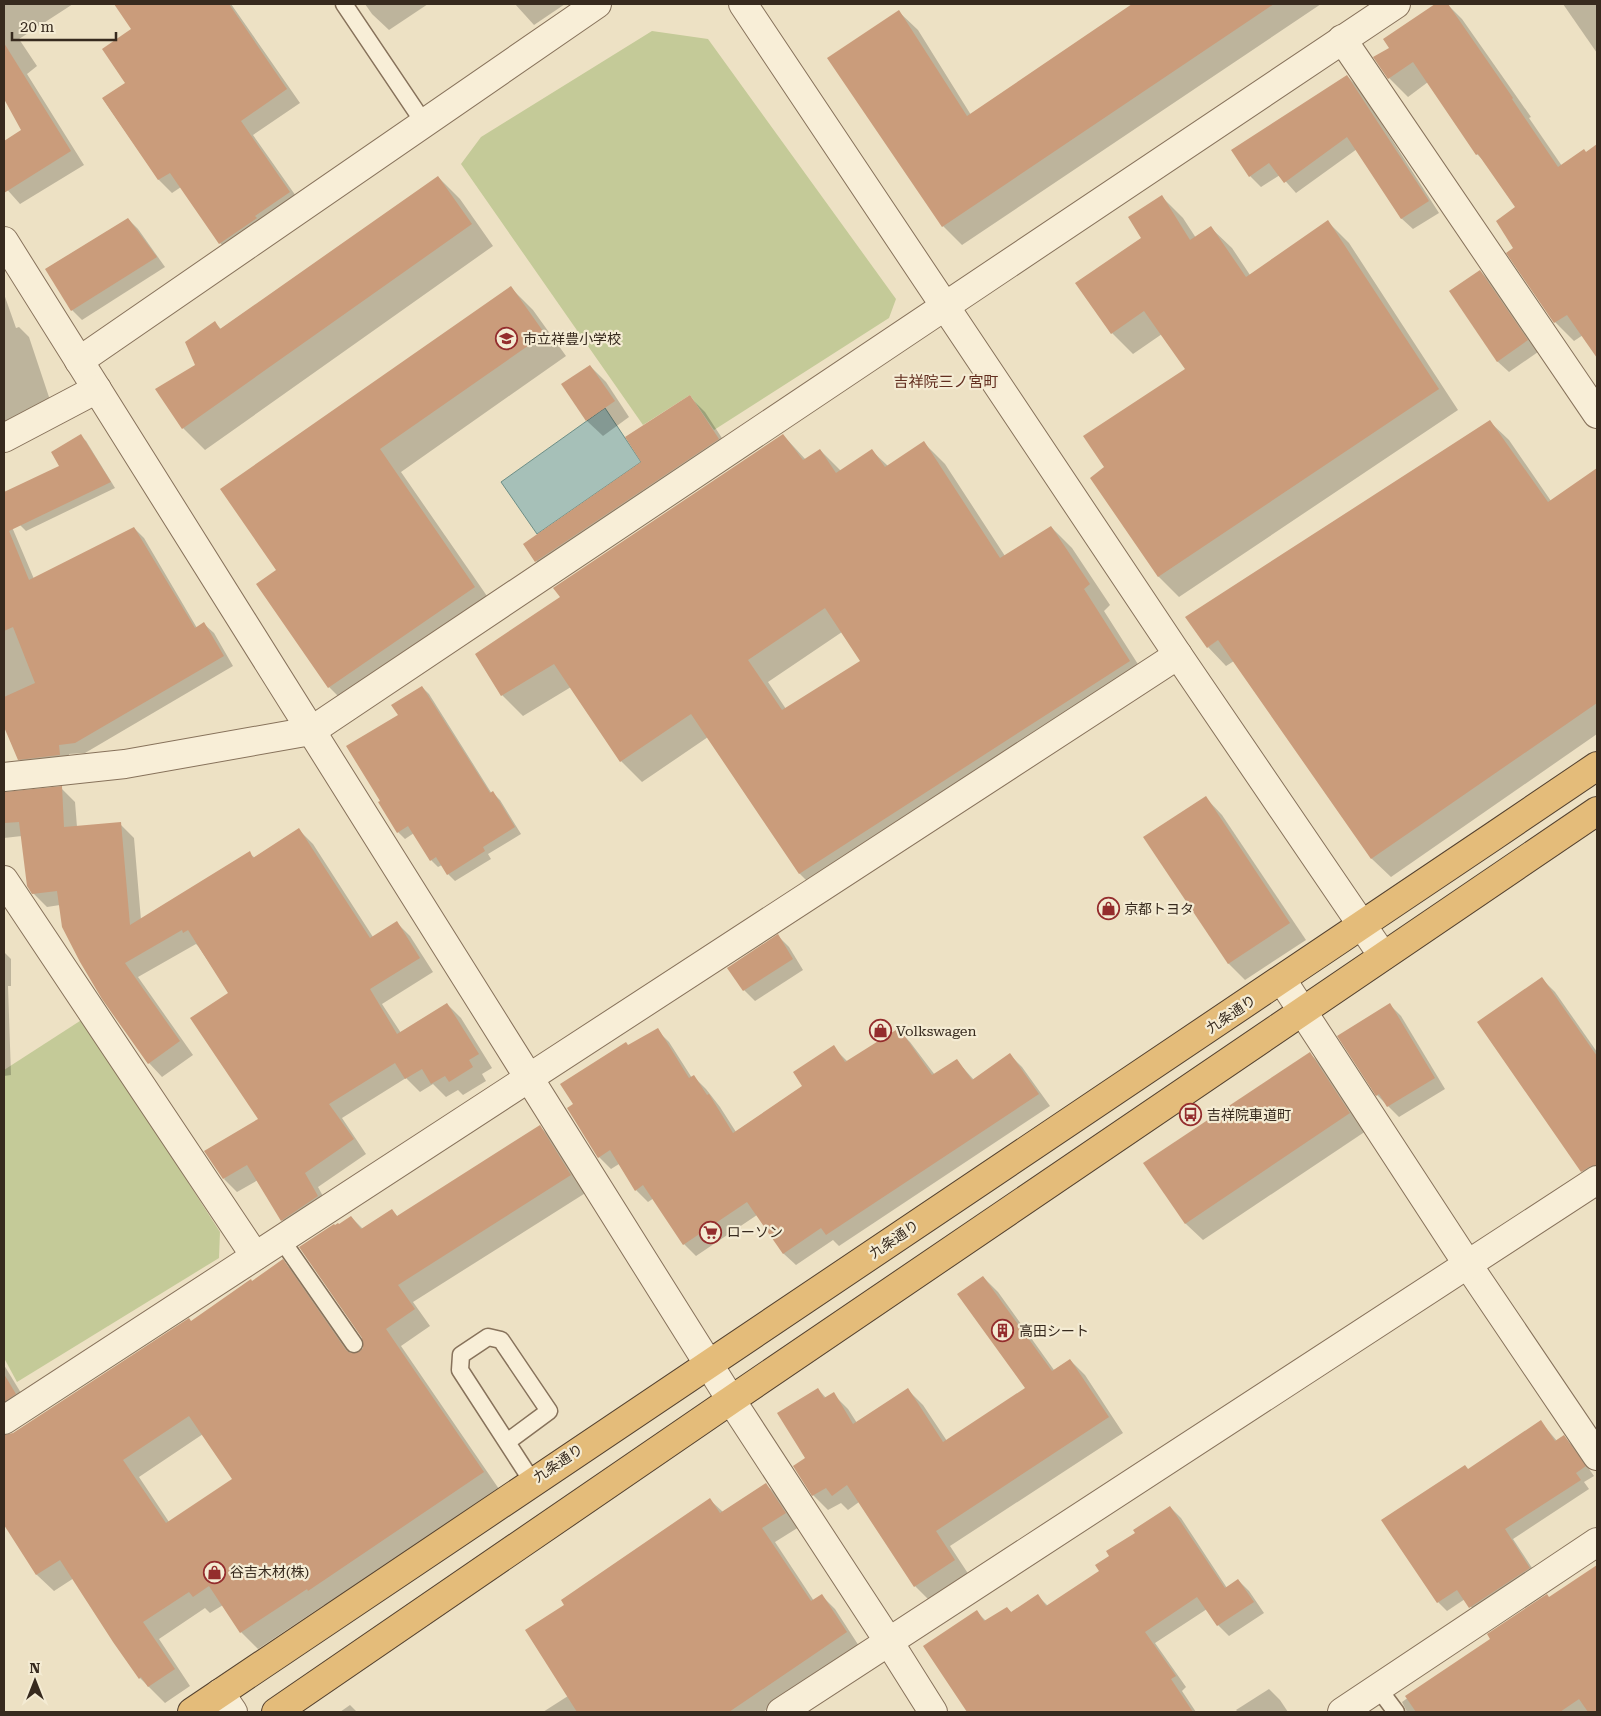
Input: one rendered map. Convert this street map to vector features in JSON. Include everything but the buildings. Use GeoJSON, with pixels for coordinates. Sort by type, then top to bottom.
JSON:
{"type":"FeatureCollection","features":[{"type":"Feature","properties":{"kind":"highway","name":"九条通り"},"geometry":{"type":"LineString","coordinates":[[192,1712],[227,1703],[532,1481],[1282,980],[1597,766]]}},
{"type":"Feature","properties":{"kind":"highway"},"geometry":{"type":"LineString","coordinates":[[276,1712],[1597,811]]}},
{"type":"Feature","properties":{"kind":"street"},"geometry":{"type":"LineString","coordinates":[[79,361],[597,4]]}},
{"type":"Feature","properties":{"kind":"street"},"geometry":{"type":"LineString","coordinates":[[743,4],[1178,655],[1383,956]]}},
{"type":"Feature","properties":{"kind":"street"},"geometry":{"type":"LineString","coordinates":[[4,777],[125,764],[311,731],[1396,4]]}},
{"type":"Feature","properties":{"kind":"street"},"geometry":{"type":"LineString","coordinates":[[1342,40],[1593,398]]}},
{"type":"Feature","properties":{"kind":"street"},"geometry":{"type":"LineString","coordinates":[[4,242],[708,1364],[933,1712]]}},
{"type":"Feature","properties":{"kind":"street"},"geometry":{"type":"LineString","coordinates":[[4,438],[97,389]]}},
{"type":"Feature","properties":{"kind":"street"},"geometry":{"type":"LineString","coordinates":[[4,1420],[1178,655]]}},
{"type":"Feature","properties":{"kind":"street"},"geometry":{"type":"LineString","coordinates":[[4,880],[255,1256]]}},
{"type":"Feature","properties":{"kind":"street"},"geometry":{"type":"LineString","coordinates":[[1282,980],[1468,1265],[1597,1456]]}},
{"type":"Feature","properties":{"kind":"street"},"geometry":{"type":"LineString","coordinates":[[781,1712],[1597,1180]]}},
{"type":"Feature","properties":{"kind":"street"},"geometry":{"type":"LineString","coordinates":[[1342,1712],[1597,1542]]}},
{"type":"Feature","properties":{"kind":"lane"},"geometry":{"type":"LineString","coordinates":[[344,4],[424,123]]}},
{"type":"Feature","properties":{"kind":"lane"},"geometry":{"type":"LineString","coordinates":[[281,1239],[354,1344]]}},
{"type":"Feature","properties":{"kind":"lane"},"geometry":{"type":"LineString","coordinates":[[506,1442],[549,1411],[501,1340],[488,1338],[461,1355],[460,1370],[506,1442],[532,1481]]}},
{"type":"Feature","properties":{"kind":"lane"},"geometry":{"type":"LineString","coordinates":[[1378,1688],[1396,1712]]}},
{"type":"Feature","properties":{"kind":"green space"},"geometry":{"type":"Polygon","coordinates":[[[652,31],[708,39],[896,299],[889,318],[714,430],[690,395],[643,425],[461,164],[481,137],[652,31]]]}},
{"type":"Feature","properties":{"kind":"green space"},"geometry":{"type":"Polygon","coordinates":[[[83,1019],[220,1232],[219,1258],[17,1382],[4,1358],[4,1070],[83,1019]]]}},
{"type":"Feature","properties":{"kind":"water"},"geometry":{"type":"Polygon","coordinates":[[[605,408],[641,462],[537,534],[501,482],[605,408]]]}},
{"type":"Feature","properties":{"kind":"place","name":"市立祥豊小学校"},"geometry":{"type":"Point","coordinates":[507,339]}},
{"type":"Feature","properties":{"kind":"place","name":"京都トヨタ"},"geometry":{"type":"Point","coordinates":[1108,909]}},
{"type":"Feature","properties":{"kind":"place","name":"Volkswagen"},"geometry":{"type":"Point","coordinates":[880,1031]}},
{"type":"Feature","properties":{"kind":"place","name":"吉祥院車道町"},"geometry":{"type":"Point","coordinates":[1191,1115]}},
{"type":"Feature","properties":{"kind":"place","name":"ローソン"},"geometry":{"type":"Point","coordinates":[711,1232]}},
{"type":"Feature","properties":{"kind":"place","name":"高田シート"},"geometry":{"type":"Point","coordinates":[1003,1331]}},
{"type":"Feature","properties":{"kind":"place","name":"谷吉木材(株)"},"geometry":{"type":"Point","coordinates":[214,1572]}},
{"type":"Feature","properties":{"kind":"district","name":"吉祥院三ノ宮町"},"geometry":{"type":"Point","coordinates":[946,382]}}]}
